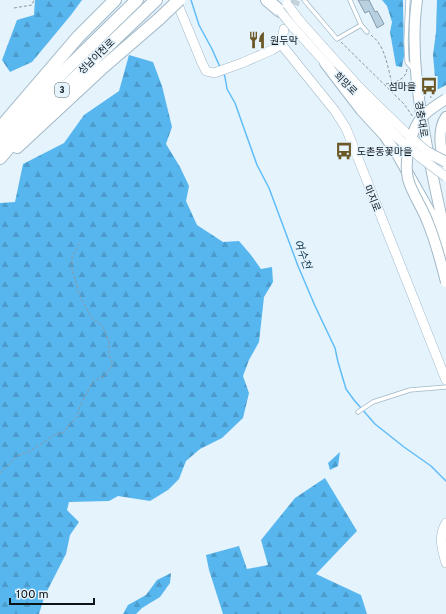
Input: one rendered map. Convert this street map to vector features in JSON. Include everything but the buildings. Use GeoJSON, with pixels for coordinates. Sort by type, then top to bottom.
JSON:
{"type":"FeatureCollection","features":[{"type":"Feature","properties":{"kind":"highway"},"geometry":{"type":"LineString","coordinates":[[0,128],[78,37],[115,0]]}},
{"type":"Feature","properties":{"kind":"highway","name":"성남이천로"},"geometry":{"type":"LineString","coordinates":[[0,143],[58,77],[138,0]]}},
{"type":"Feature","properties":{"kind":"highway","name":"성남이천로"},"geometry":{"type":"LineString","coordinates":[[0,158],[40,111],[156,0]]}},
{"type":"Feature","properties":{"kind":"highway"},"geometry":{"type":"LineString","coordinates":[[0,163],[101,69],[180,0]]}},
{"type":"Feature","properties":{"kind":"highway"},"geometry":{"type":"LineString","coordinates":[[267,0],[284,5]]}},
{"type":"Feature","properties":{"kind":"main road"},"geometry":{"type":"LineString","coordinates":[[176,0],[206,71],[214,73],[242,63],[272,50],[281,44],[292,25],[284,5],[274,0]]}},
{"type":"Feature","properties":{"kind":"main road","name":"경충대로"},"geometry":{"type":"LineString","coordinates":[[417,0],[414,19],[415,72],[425,136],[446,237]]}},
{"type":"Feature","properties":{"kind":"main road","name":"경충대로"},"geometry":{"type":"LineString","coordinates":[[423,0],[421,18],[421,74],[431,138],[446,212]]}},
{"type":"Feature","properties":{"kind":"main road","name":"희망로"},"geometry":{"type":"LineString","coordinates":[[292,25],[325,63],[354,92],[402,135]]}},
{"type":"Feature","properties":{"kind":"main road","name":"희망로"},"geometry":{"type":"LineString","coordinates":[[292,25],[359,87],[402,135]]}},
{"type":"Feature","properties":{"kind":"main road","name":"마지로"},"geometry":{"type":"LineString","coordinates":[[281,44],[335,111],[346,128],[446,380]]}},
{"type":"Feature","properties":{"kind":"main road"},"geometry":{"type":"LineString","coordinates":[[325,63],[361,110],[384,134],[397,154],[435,221],[446,258]]}},
{"type":"Feature","properties":{"kind":"main road"},"geometry":{"type":"LineString","coordinates":[[446,99],[423,116],[415,129],[409,148],[407,163],[408,179],[428,221],[438,248],[446,282]]}},
{"type":"Feature","properties":{"kind":"main road"},"geometry":{"type":"LineString","coordinates":[[446,117],[440,132],[446,176]]}},
{"type":"Feature","properties":{"kind":"main road"},"geometry":{"type":"LineString","coordinates":[[402,135],[446,166]]}},
{"type":"Feature","properties":{"kind":"main road"},"geometry":{"type":"LineString","coordinates":[[402,135],[421,158],[446,176]]}},
{"type":"Feature","properties":{"kind":"main road"},"geometry":{"type":"LineString","coordinates":[[427,152],[446,162]]}},
{"type":"Feature","properties":{"kind":"main road"},"geometry":{"type":"LineString","coordinates":[[446,523],[442,536],[441,547],[446,563]]}},
{"type":"Feature","properties":{"kind":"lane"},"geometry":{"type":"LineString","coordinates":[[304,0],[337,39],[361,25]]}},
{"type":"Feature","properties":{"kind":"lane"},"geometry":{"type":"LineString","coordinates":[[350,0],[361,25],[367,32]]}},
{"type":"Feature","properties":{"kind":"lane"},"geometry":{"type":"LineString","coordinates":[[408,0],[406,41],[407,62],[415,72]]}},
{"type":"Feature","properties":{"kind":"lane"},"geometry":{"type":"LineString","coordinates":[[359,412],[373,402],[410,390],[446,387]]}},
{"type":"Feature","properties":{"kind":"path"},"geometry":{"type":"LineString","coordinates":[[14,8],[32,5],[34,0]]}},
{"type":"Feature","properties":{"kind":"path"},"geometry":{"type":"LineString","coordinates":[[367,32],[378,41],[387,64],[392,83]]}},
{"type":"Feature","properties":{"kind":"path"},"geometry":{"type":"LineString","coordinates":[[337,39],[385,84],[404,104],[411,116],[414,118]]}},
{"type":"Feature","properties":{"kind":"path"},"geometry":{"type":"LineString","coordinates":[[385,84],[398,81],[405,76],[407,62]]}},
{"type":"Feature","properties":{"kind":"path"},"geometry":{"type":"LineString","coordinates":[[0,473],[17,456],[32,450],[56,434],[64,432],[77,417],[80,406],[92,383],[99,378],[104,377],[112,366],[112,361],[109,355],[109,342],[104,329],[94,320],[80,296],[72,270],[72,257],[79,244]]}},
{"type":"Feature","properties":{"kind":"green space"},"geometry":{"type":"Polygon","coordinates":[[[35,0],[82,0],[32,62],[10,72],[2,60],[17,20],[34,15],[35,0]]]}},
{"type":"Feature","properties":{"kind":"green space"},"geometry":{"type":"Polygon","coordinates":[[[382,0],[403,0],[404,56],[402,67],[396,66],[390,32],[392,22],[387,6],[382,0]]]}},
{"type":"Feature","properties":{"kind":"green space"},"geometry":{"type":"Polygon","coordinates":[[[437,0],[446,0],[446,85],[433,92],[435,77],[433,55],[436,32],[437,0]]]}},
{"type":"Feature","properties":{"kind":"green space"},"geometry":{"type":"Polygon","coordinates":[[[129,55],[153,62],[162,86],[172,127],[166,144],[180,167],[189,186],[186,201],[197,225],[223,242],[239,241],[261,269],[272,267],[273,282],[264,297],[259,342],[249,360],[243,376],[249,393],[243,418],[222,438],[200,449],[186,461],[179,479],[168,490],[150,501],[118,496],[109,501],[69,502],[67,510],[79,522],[70,535],[66,554],[45,595],[39,614],[0,614],[0,203],[15,202],[23,164],[64,143],[84,115],[119,91],[129,55]]]}},
{"type":"Feature","properties":{"kind":"green space"},"geometry":{"type":"Polygon","coordinates":[[[340,452],[338,466],[330,470],[328,463],[340,452]]]}},
{"type":"Feature","properties":{"kind":"green space"},"geometry":{"type":"Polygon","coordinates":[[[325,478],[357,531],[316,574],[361,595],[367,614],[223,614],[209,570],[206,555],[239,546],[247,569],[268,565],[261,540],[295,498],[325,478]]]}},
{"type":"Feature","properties":{"kind":"green space"},"geometry":{"type":"Polygon","coordinates":[[[171,573],[170,583],[160,597],[142,608],[136,614],[123,614],[128,605],[146,595],[157,580],[171,573]]]}},
{"type":"Feature","properties":{"kind":"waterway","name":"여수천"},"geometry":{"type":"LineString","coordinates":[[191,0],[199,25],[220,67]]}},
{"type":"Feature","properties":{"kind":"waterway","name":"여수천"},"geometry":{"type":"LineString","coordinates":[[224,74],[227,89],[235,103],[257,165],[269,188],[298,266],[335,348],[346,389],[375,424],[431,466],[446,481]]}},
{"type":"Feature","properties":{"kind":"tunnel"},"geometry":{"type":"LineString","coordinates":[[289,17],[296,0]]}},
{"type":"Feature","properties":{"kind":"place","name":"원두막"},"geometry":{"type":"Point","coordinates":[257,40]}},
{"type":"Feature","properties":{"kind":"place","name":"섬마을"},"geometry":{"type":"Point","coordinates":[429,86]}},
{"type":"Feature","properties":{"kind":"place","name":"도촌동꽃마을"},"geometry":{"type":"Point","coordinates":[344,151]}}]}
